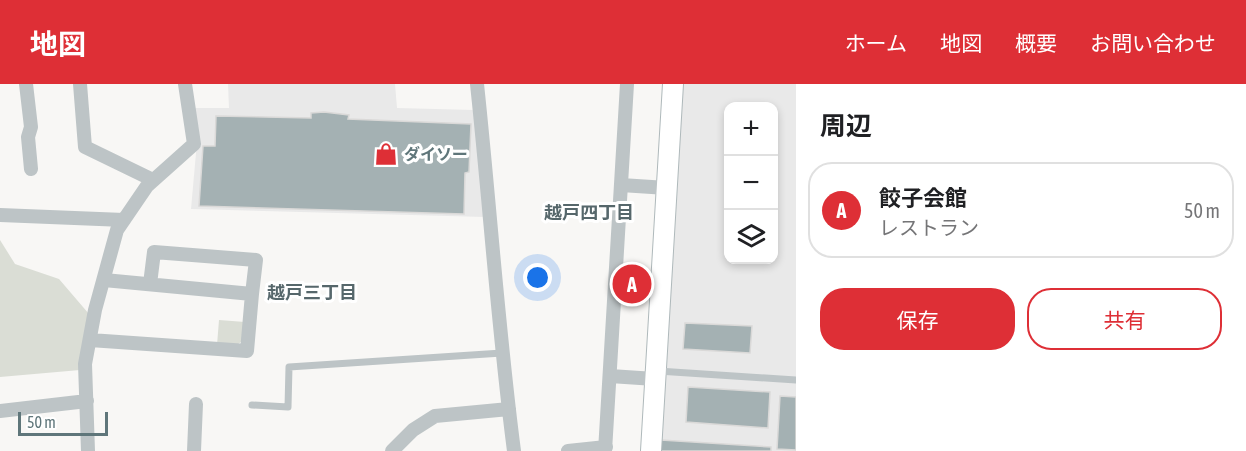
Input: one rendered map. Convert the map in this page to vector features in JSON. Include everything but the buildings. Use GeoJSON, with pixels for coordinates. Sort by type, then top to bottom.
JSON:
{"type":"FeatureCollection","features":[{"type":"Feature","properties":{"kind":"street"},"geometry":{"type":"LineString","coordinates":[[26,84],[31,169]]}},
{"type":"Feature","properties":{"kind":"street"},"geometry":{"type":"LineString","coordinates":[[80,84],[86,147],[153,180]]}},
{"type":"Feature","properties":{"kind":"street"},"geometry":{"type":"LineString","coordinates":[[88,451],[86,364],[117,230],[147,186],[194,144],[185,84]]}},
{"type":"Feature","properties":{"kind":"street"},"geometry":{"type":"LineString","coordinates":[[477,84],[494,246],[502,353],[514,451]]}},
{"type":"Feature","properties":{"kind":"street"},"geometry":{"type":"LineString","coordinates":[[568,451],[606,449],[627,84]]}},
{"type":"Feature","properties":{"kind":"street"},"geometry":{"type":"LineString","coordinates":[[651,451],[673,84]]}},
{"type":"Feature","properties":{"kind":"street"},"geometry":{"type":"LineString","coordinates":[[621,185],[667,188]]}},
{"type":"Feature","properties":{"kind":"street"},"geometry":{"type":"LineString","coordinates":[[0,215],[124,220]]}},
{"type":"Feature","properties":{"kind":"street"},"geometry":{"type":"LineString","coordinates":[[90,340],[247,351],[256,260],[154,252],[150,284]]}},
{"type":"Feature","properties":{"kind":"street"},"geometry":{"type":"LineString","coordinates":[[104,280],[252,294]]}},
{"type":"Feature","properties":{"kind":"street"},"geometry":{"type":"LineString","coordinates":[[610,376],[656,375]]}},
{"type":"Feature","properties":{"kind":"street"},"geometry":{"type":"LineString","coordinates":[[0,411],[87,401]]}},
{"type":"Feature","properties":{"kind":"street"},"geometry":{"type":"LineString","coordinates":[[194,451],[196,404]]}},
{"type":"Feature","properties":{"kind":"street"},"geometry":{"type":"LineString","coordinates":[[392,451],[413,430],[435,416],[509,409]]}},
{"type":"Feature","properties":{"kind":"lane"},"geometry":{"type":"LineString","coordinates":[[252,405],[288,407],[289,367],[502,353]]}},
{"type":"Feature","properties":{"kind":"lane"},"geometry":{"type":"LineString","coordinates":[[656,375],[796,380]]}},
{"type":"Feature","properties":{"kind":"shaded area"},"geometry":{"type":"Polygon","coordinates":[[[228,84],[395,84],[397,108],[474,110],[485,217],[191,209],[197,142],[193,108],[229,108],[228,84]]]}},
{"type":"Feature","properties":{"kind":"shaded area"},"geometry":{"type":"Polygon","coordinates":[[[679,84],[796,84],[796,451],[656,451],[679,84]]]}},
{"type":"Feature","properties":{"kind":"shaded area"},"geometry":{"type":"Polygon","coordinates":[[[0,240],[15,264],[59,279],[89,314],[80,370],[0,377],[0,240]]]}},
{"type":"Feature","properties":{"kind":"shaded area"},"geometry":{"type":"Polygon","coordinates":[[[219,320],[245,322],[243,340],[236,346],[217,345],[219,320]]]}},
{"type":"Feature","properties":{"kind":"place","name":"ダイソー"},"geometry":{"type":"Point","coordinates":[386,154]}},
{"type":"Feature","properties":{"kind":"place","name":"餃子会館"},"geometry":{"type":"Point","coordinates":[632,284]}},
{"type":"Feature","properties":{"kind":"district","name":"越戸四丁目"},"geometry":{"type":"Point","coordinates":[589,212]}},
{"type":"Feature","properties":{"kind":"district","name":"越戸三丁目"},"geometry":{"type":"Point","coordinates":[312,292]}}]}
